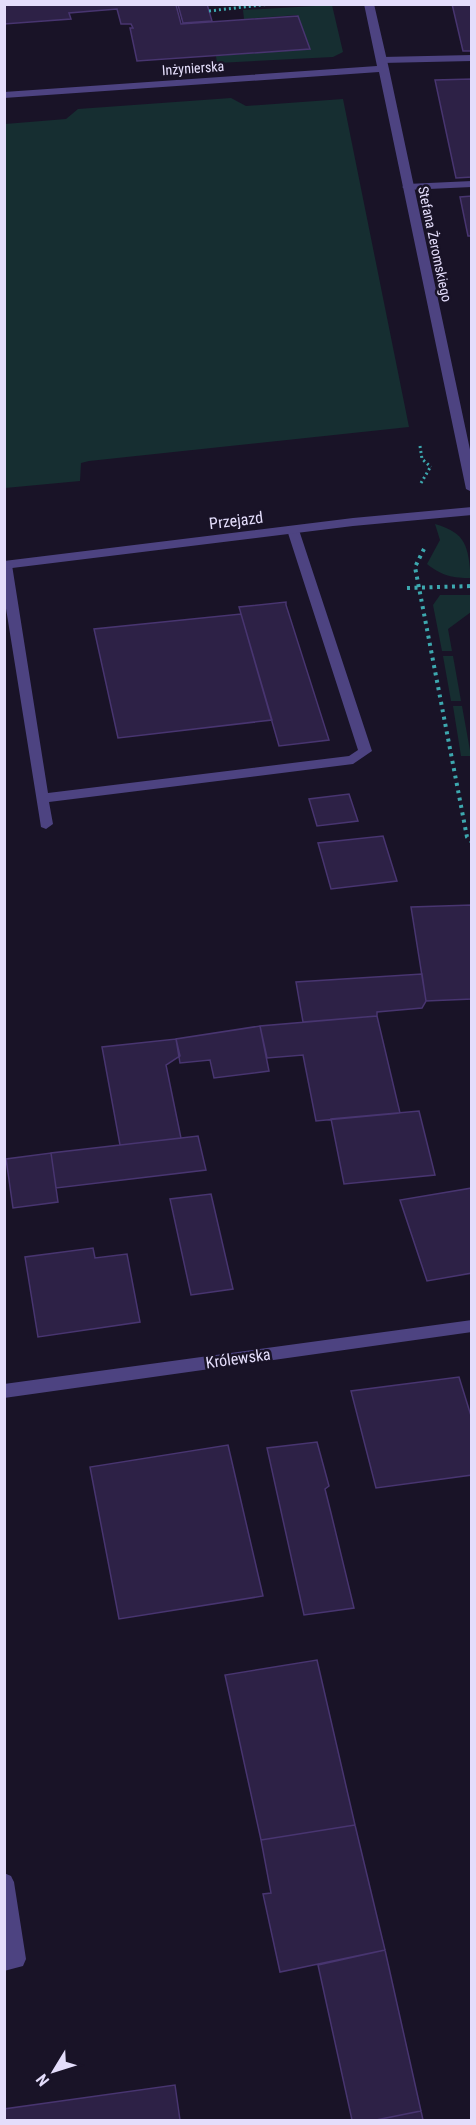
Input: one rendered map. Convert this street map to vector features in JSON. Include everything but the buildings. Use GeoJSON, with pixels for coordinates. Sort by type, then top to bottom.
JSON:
{"type":"FeatureCollection","features":[{"type":"Feature","properties":{"kind":"street","name":"Stefana Żeromskiego"},"geometry":{"type":"LineString","coordinates":[[369,4],[471,489]]}},
{"type":"Feature","properties":{"kind":"street","name":"Inżynierska"},"geometry":{"type":"LineString","coordinates":[[4,95],[471,58]]}},
{"type":"Feature","properties":{"kind":"street"},"geometry":{"type":"LineString","coordinates":[[407,187],[471,184]]}},
{"type":"Feature","properties":{"kind":"street","name":"Przejazd"},"geometry":{"type":"LineString","coordinates":[[5,565],[471,511]]}},
{"type":"Feature","properties":{"kind":"street"},"geometry":{"type":"LineString","coordinates":[[43,798],[353,760],[365,751],[293,530]]}},
{"type":"Feature","properties":{"kind":"street"},"geometry":{"type":"LineString","coordinates":[[5,565],[46,824]]}},
{"type":"Feature","properties":{"kind":"street","name":"Królewska"},"geometry":{"type":"LineString","coordinates":[[4,1391],[471,1326]]}},
{"type":"Feature","properties":{"kind":"street"},"geometry":{"type":"LineString","coordinates":[[4,1882],[16,1959],[4,1962]]}},
{"type":"Feature","properties":{"kind":"path"},"geometry":{"type":"LineString","coordinates":[[209,11],[270,4]]}},
{"type":"Feature","properties":{"kind":"path"},"geometry":{"type":"LineString","coordinates":[[434,459],[418,485],[430,536],[415,567],[467,837],[471,842]]}},
{"type":"Feature","properties":{"kind":"path"},"geometry":{"type":"LineString","coordinates":[[407,588],[471,586]]}},
{"type":"Feature","properties":{"kind":"green space"},"geometry":{"type":"Polygon","coordinates":[[[332,5],[343,52],[333,57],[217,63],[216,56],[310,49],[297,15],[244,19],[243,10],[332,5]]]}},
{"type":"Feature","properties":{"kind":"green space"},"geometry":{"type":"Polygon","coordinates":[[[231,98],[246,106],[343,99],[409,427],[89,461],[81,463],[80,481],[5,488],[5,124],[66,119],[78,109],[231,98]]]}},
{"type":"Feature","properties":{"kind":"green space"},"geometry":{"type":"Polygon","coordinates":[[[435,524],[454,532],[464,543],[469,558],[471,578],[448,576],[427,564],[440,540],[435,524]]]}},
{"type":"Feature","properties":{"kind":"green space"},"geometry":{"type":"Polygon","coordinates":[[[440,595],[471,595],[471,612],[448,629],[452,651],[442,651],[433,605],[440,595]]]}},
{"type":"Feature","properties":{"kind":"green space"},"geometry":{"type":"Polygon","coordinates":[[[443,656],[453,656],[461,701],[451,701],[443,656]]]}},
{"type":"Feature","properties":{"kind":"green space"},"geometry":{"type":"Polygon","coordinates":[[[453,706],[462,706],[471,756],[461,756],[453,706]]]}}]}
